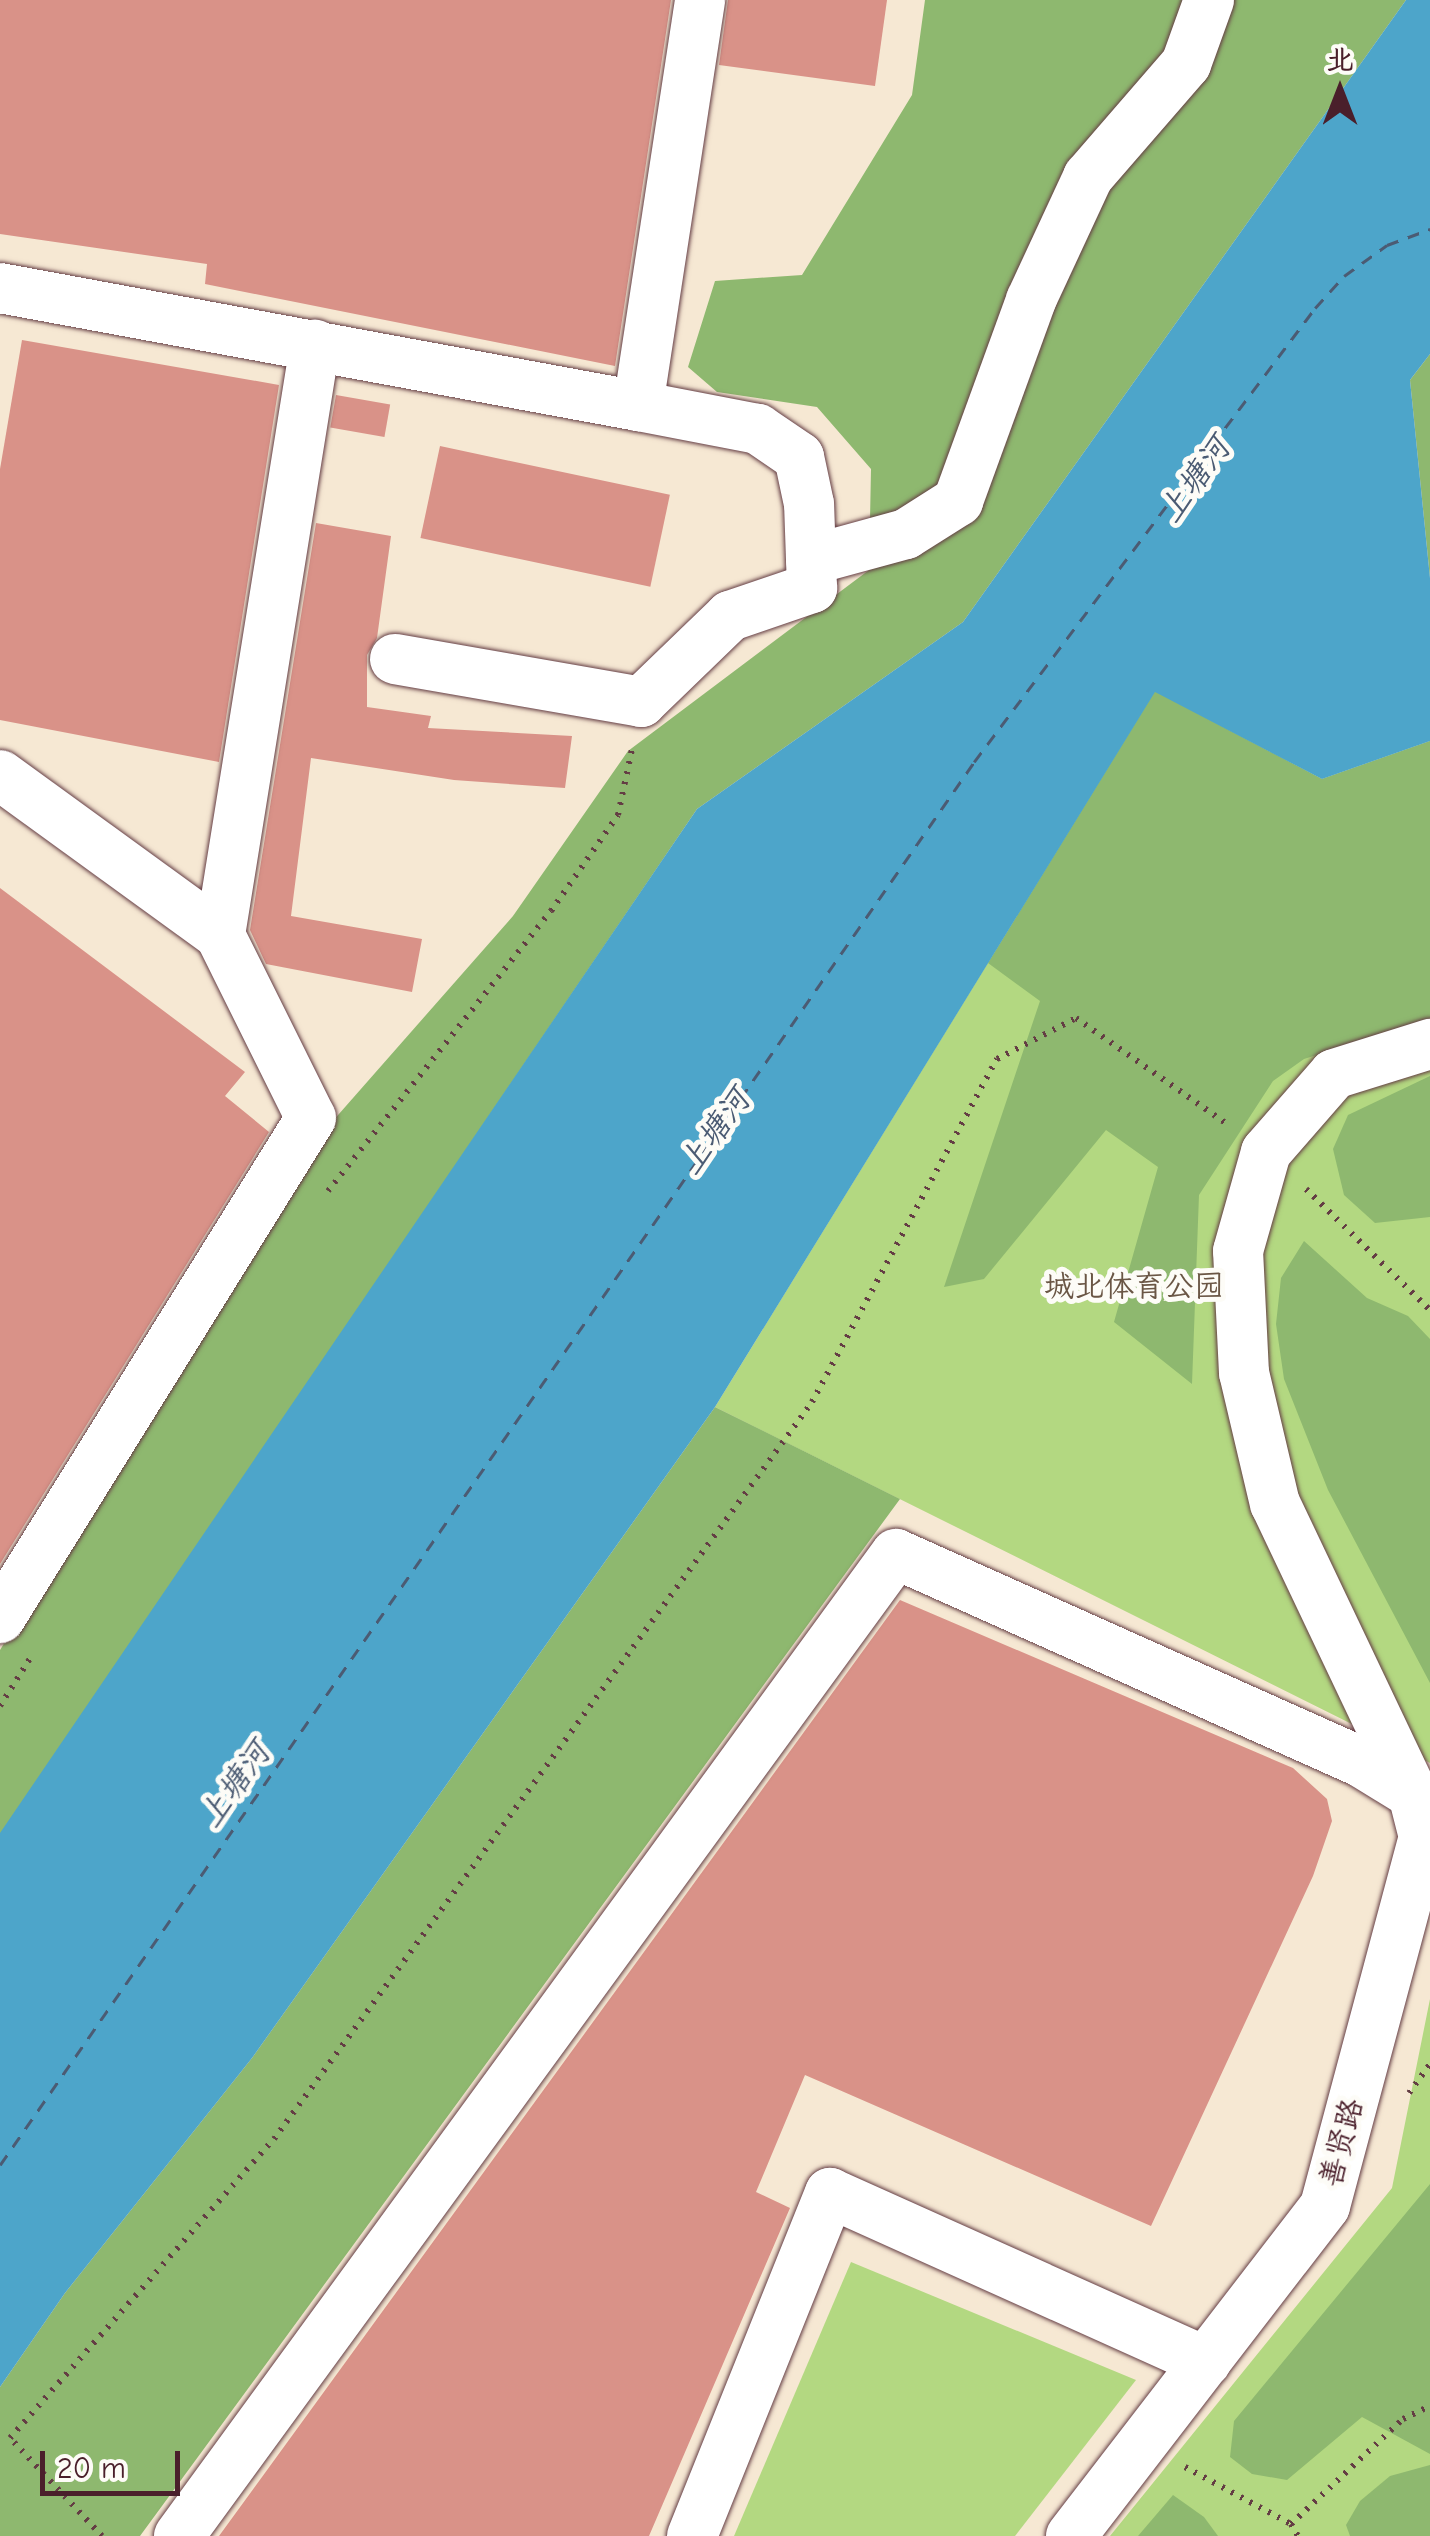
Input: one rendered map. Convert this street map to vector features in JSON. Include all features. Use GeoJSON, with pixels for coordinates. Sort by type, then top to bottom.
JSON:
{"type":"FeatureCollection","features":[{"type":"Feature","properties":{"kind":"street"},"geometry":{"type":"LineString","coordinates":[[638,406],[700,0]]}},
{"type":"Feature","properties":{"kind":"street"},"geometry":{"type":"LineString","coordinates":[[812,560],[906,534],[958,501],[1032,300],[1088,177],[1186,64],[1208,0]]}},
{"type":"Feature","properties":{"kind":"street"},"geometry":{"type":"LineString","coordinates":[[1,293],[314,346],[758,429],[799,456],[812,588],[730,616],[641,702],[395,659]]}},
{"type":"Feature","properties":{"kind":"street"},"geometry":{"type":"LineString","coordinates":[[220,934],[314,346]]}},
{"type":"Feature","properties":{"kind":"street"},"geometry":{"type":"LineString","coordinates":[[0,775],[220,934],[310,1118],[20,1631]]}},
{"type":"Feature","properties":{"kind":"street"},"geometry":{"type":"LineString","coordinates":[[1266,1152],[1334,1074],[1430,1044]]}},
{"type":"Feature","properties":{"kind":"street","name":"善贤路"},"geometry":{"type":"LineString","coordinates":[[1071,2536],[1325,2206],[1424,1838],[1413,1794],[1275,1504],[1248,1392],[1238,1251],[1266,1152]]}},
{"type":"Feature","properties":{"kind":"street"},"geometry":{"type":"LineString","coordinates":[[180,2536],[896,1554],[1361,1762],[1413,1794]]}},
{"type":"Feature","properties":{"kind":"street"},"geometry":{"type":"LineString","coordinates":[[692,2536],[830,2193],[1206,2362]]}},
{"type":"Feature","properties":{"kind":"path"},"geometry":{"type":"LineString","coordinates":[[317,1208],[348,1159],[551,911],[618,815],[641,702]]}},
{"type":"Feature","properties":{"kind":"path"},"geometry":{"type":"LineString","coordinates":[[102,2536],[10,2438],[274,2140],[812,1402],[998,1059],[1076,1018],[1266,1152],[1430,1310]]}},
{"type":"Feature","properties":{"kind":"path"},"geometry":{"type":"LineString","coordinates":[[0,1706],[20,1631]]}},
{"type":"Feature","properties":{"kind":"path"},"geometry":{"type":"LineString","coordinates":[[1292,2524],[1404,2419],[1430,2406]]}},
{"type":"Feature","properties":{"kind":"path"},"geometry":{"type":"LineString","coordinates":[[1142,2444],[1292,2524],[1298,2536]]}},
{"type":"Feature","properties":{"kind":"green space"},"geometry":{"type":"Polygon","coordinates":[[[925,0],[1406,0],[963,622],[697,809],[0,1837],[0,1650],[324,1131],[513,916],[628,751],[869,570],[871,469],[817,407],[717,392],[688,367],[715,281],[802,275],[912,95],[925,0]]]}},
{"type":"Feature","properties":{"kind":"green space"},"geometry":{"type":"Polygon","coordinates":[[[1430,354],[1430,578],[1410,380],[1430,354]]]}},
{"type":"Feature","properties":{"kind":"green space","name":"城北体育公园"},"geometry":{"type":"Polygon","coordinates":[[[1155,691],[1322,779],[1430,741],[1430,1763],[715,1407],[1155,691]]]}},
{"type":"Feature","properties":{"kind":"green space"},"geometry":{"type":"Polygon","coordinates":[[[1155,691],[1322,779],[1430,741],[1430,1019],[1304,1059],[1273,1081],[1199,1195],[1192,1384],[1114,1322],[1158,1167],[1106,1130],[984,1279],[944,1287],[1040,1001],[988,963],[1155,691]]]}},
{"type":"Feature","properties":{"kind":"green space"},"geometry":{"type":"Polygon","coordinates":[[[1430,1076],[1430,1217],[1375,1223],[1344,1195],[1333,1149],[1348,1115],[1430,1076]]]}},
{"type":"Feature","properties":{"kind":"green space"},"geometry":{"type":"Polygon","coordinates":[[[1304,1241],[1367,1298],[1408,1316],[1430,1339],[1430,1683],[1328,1490],[1284,1379],[1276,1324],[1281,1278],[1304,1241]]]}},
{"type":"Feature","properties":{"kind":"green space"},"geometry":{"type":"Polygon","coordinates":[[[715,1407],[900,1499],[140,2536],[0,2536],[0,2387],[65,2293],[252,2058],[715,1407]]]}},
{"type":"Feature","properties":{"kind":"green space"},"geometry":{"type":"Polygon","coordinates":[[[1430,1999],[1430,2536],[1110,2536],[1392,2188],[1430,1999]]]}},
{"type":"Feature","properties":{"kind":"green space"},"geometry":{"type":"Polygon","coordinates":[[[1430,2184],[1430,2454],[1362,2417],[1287,2480],[1252,2474],[1230,2457],[1234,2421],[1430,2184]]]}},
{"type":"Feature","properties":{"kind":"green space"},"geometry":{"type":"Polygon","coordinates":[[[851,2262],[1136,2380],[1015,2536],[734,2536],[851,2262]]]}},
{"type":"Feature","properties":{"kind":"green space"},"geometry":{"type":"Polygon","coordinates":[[[1430,2465],[1430,2536],[1350,2536],[1346,2525],[1360,2501],[1390,2476],[1430,2465]]]}},
{"type":"Feature","properties":{"kind":"green space"},"geometry":{"type":"Polygon","coordinates":[[[1173,2495],[1204,2517],[1218,2536],[1138,2536],[1173,2495]]]}},
{"type":"Feature","properties":{"kind":"water","name":"上塘河"},"geometry":{"type":"Polygon","coordinates":[[[1406,0],[1430,0],[1430,354],[1410,380],[1430,578],[1430,741],[1322,779],[1155,692],[715,1407],[252,2058],[65,2293],[0,2387],[0,1833],[697,809],[963,622],[1406,0]]]}},
{"type":"Feature","properties":{"kind":"building"},"geometry":{"type":"Polygon","coordinates":[[[0,0],[671,0],[615,366],[205,284],[207,264],[0,234],[0,0]]]}},
{"type":"Feature","properties":{"kind":"building"},"geometry":{"type":"Polygon","coordinates":[[[728,0],[887,0],[875,86],[719,65],[728,0]]]}},
{"type":"Feature","properties":{"kind":"building"},"geometry":{"type":"Polygon","coordinates":[[[22,340],[279,385],[219,762],[0,720],[0,469],[22,340]]]}},
{"type":"Feature","properties":{"kind":"building"},"geometry":{"type":"Polygon","coordinates":[[[336,395],[390,405],[384,437],[330,427],[336,395]]]}},
{"type":"Feature","properties":{"kind":"building"},"geometry":{"type":"Polygon","coordinates":[[[440,446],[670,495],[650,587],[420,538],[440,446]]]}},
{"type":"Feature","properties":{"kind":"building"},"geometry":{"type":"Polygon","coordinates":[[[316,523],[391,536],[377,638],[367,655],[367,707],[431,716],[428,728],[572,736],[565,788],[454,780],[311,758],[291,916],[422,939],[412,992],[266,964],[250,930],[316,523]]]}},
{"type":"Feature","properties":{"kind":"building"},"geometry":{"type":"Polygon","coordinates":[[[0,888],[245,1072],[225,1096],[269,1132],[0,1564],[0,888]]]}},
{"type":"Feature","properties":{"kind":"building"},"geometry":{"type":"Polygon","coordinates":[[[900,1600],[1293,1768],[1327,1799],[1332,1821],[1313,1876],[1151,2226],[805,2075],[756,2192],[790,2208],[649,2536],[219,2536],[900,1600]]]}},
{"type":"Feature","properties":{"kind":"ferry route"},"geometry":{"type":"LineString","coordinates":[[0,2165],[974,762],[1315,308],[1344,276],[1387,245],[1430,229]]}}]}
